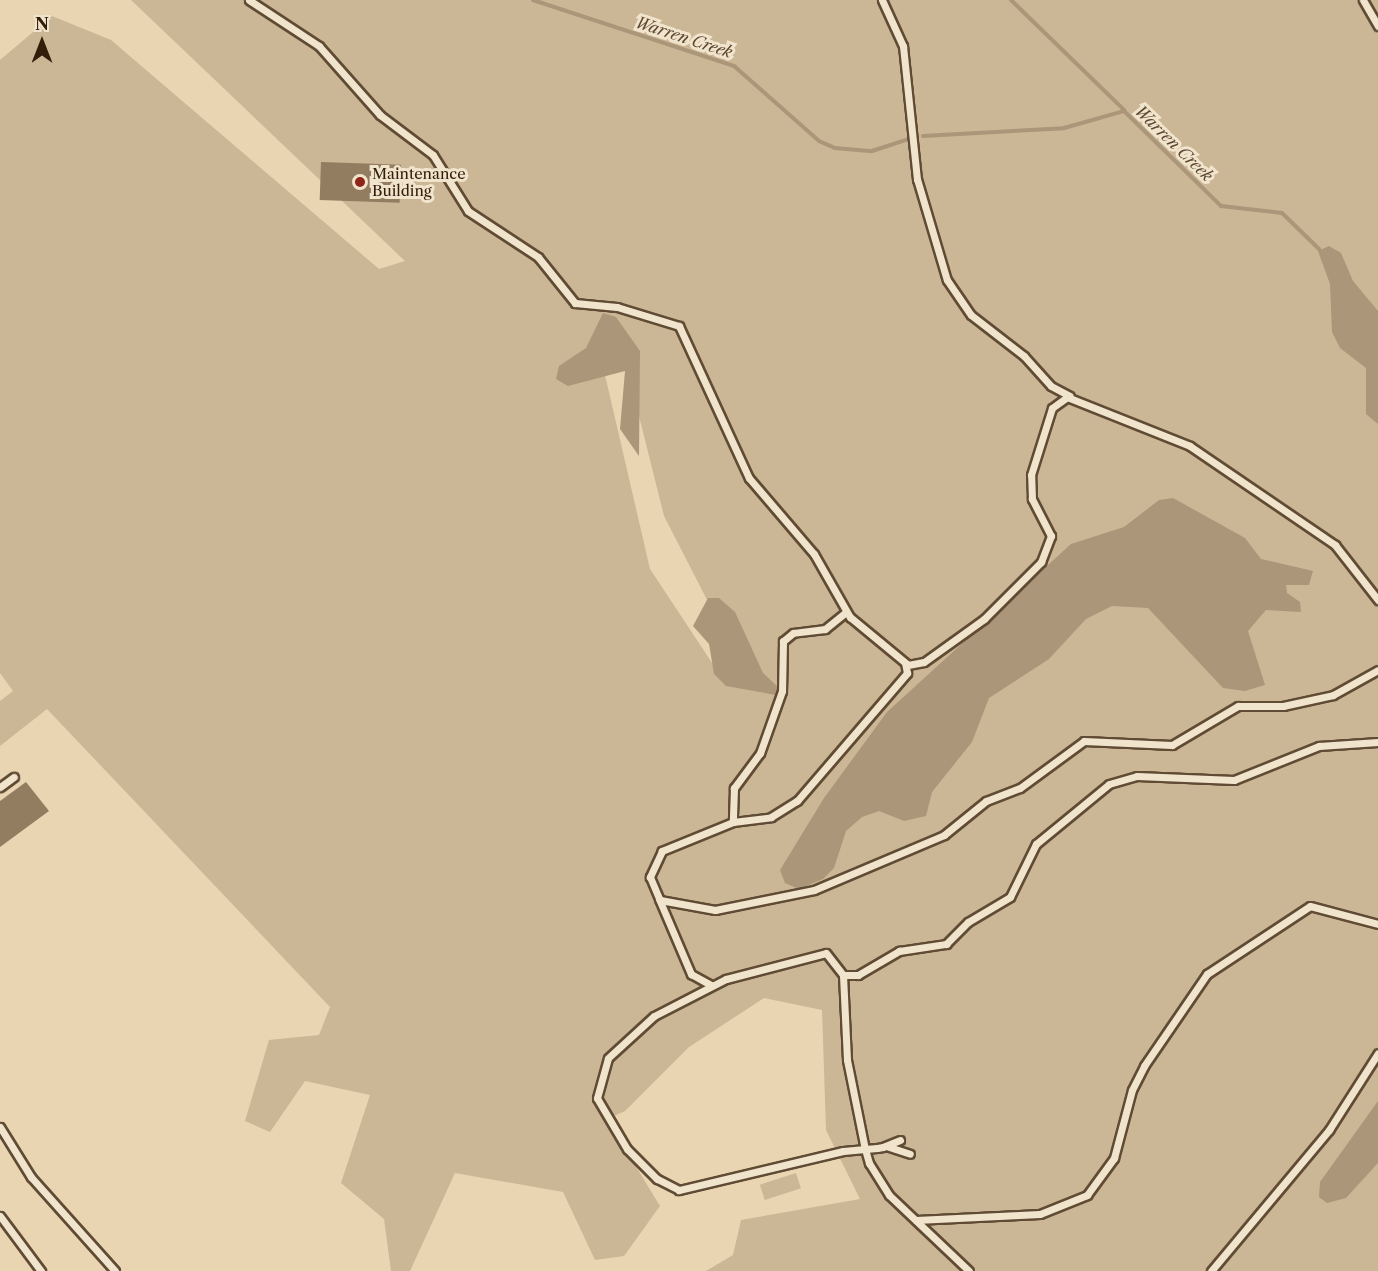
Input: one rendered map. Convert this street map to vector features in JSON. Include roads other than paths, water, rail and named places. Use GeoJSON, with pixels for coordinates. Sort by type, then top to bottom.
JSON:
{"type":"FeatureCollection","features":[{"type":"Feature","properties":{"kind":"lane"},"geometry":{"type":"LineString","coordinates":[[249,0],[319,46],[380,115],[433,155],[468,211],[538,257],[575,303],[617,307],[679,326],[745,471],[818,560],[846,612],[905,663],[917,665]]}},
{"type":"Feature","properties":{"kind":"lane"},"geometry":{"type":"LineString","coordinates":[[882,0],[903,46],[915,167],[947,280],[971,315],[1024,356],[1051,386],[1079,401]]}},
{"type":"Feature","properties":{"kind":"lane"},"geometry":{"type":"LineString","coordinates":[[1363,0],[1378,26]]}},
{"type":"Feature","properties":{"kind":"lane"},"geometry":{"type":"LineString","coordinates":[[711,985],[691,974],[658,899],[650,877],[662,851],[733,822],[765,819],[797,801],[907,673],[984,619],[1044,557],[1051,536],[1030,485],[1054,406],[1051,386]]}},
{"type":"Feature","properties":{"kind":"lane"},"geometry":{"type":"LineString","coordinates":[[1054,406],[1067,397],[1190,446],[1335,545],[1378,600]]}},
{"type":"Feature","properties":{"kind":"lane"},"geometry":{"type":"LineString","coordinates":[[733,822],[734,788],[760,753],[782,691],[783,641],[793,633],[825,629],[846,612]]}},
{"type":"Feature","properties":{"kind":"lane"},"geometry":{"type":"LineString","coordinates":[[905,663],[907,673]]}},
{"type":"Feature","properties":{"kind":"lane"},"geometry":{"type":"LineString","coordinates":[[658,899],[714,910],[814,890],[944,835],[986,801],[1020,788],[1084,741],[1172,745],[1238,706],[1283,706],[1333,695],[1378,670]]}},
{"type":"Feature","properties":{"kind":"lane"},"geometry":{"type":"LineString","coordinates":[[843,975],[858,975],[899,951],[946,944],[968,922],[1010,897],[1036,844],[1109,784],[1137,776],[1234,780],[1319,746],[1378,742]]}},
{"type":"Feature","properties":{"kind":"lane"},"geometry":{"type":"LineString","coordinates":[[0,787],[14,777]]}},
{"type":"Feature","properties":{"kind":"lane"},"geometry":{"type":"LineString","coordinates":[[914,1219],[933,1223],[1040,1214],[1087,1195],[1114,1158],[1132,1090],[1144,1066],[1207,974],[1310,906],[1378,924]]}},
{"type":"Feature","properties":{"kind":"lane"},"geometry":{"type":"LineString","coordinates":[[900,1140],[886,1146],[865,1149],[851,1151],[684,1190],[657,1179],[627,1149],[597,1098],[608,1058],[654,1016],[711,985],[818,952],[835,958],[843,975],[847,1060],[865,1149],[868,1161],[889,1195],[969,1271]]}},
{"type":"Feature","properties":{"kind":"lane"},"geometry":{"type":"LineString","coordinates":[[1211,1271],[1329,1130],[1378,1053]]}},
{"type":"Feature","properties":{"kind":"lane"},"geometry":{"type":"LineString","coordinates":[[0,1127],[31,1177],[115,1271]]}},
{"type":"Feature","properties":{"kind":"lane"},"geometry":{"type":"LineString","coordinates":[[886,1146],[910,1154]]}},
{"type":"Feature","properties":{"kind":"lane"},"geometry":{"type":"LineString","coordinates":[[851,1151],[868,1161]]}},
{"type":"Feature","properties":{"kind":"lane"},"geometry":{"type":"LineString","coordinates":[[0,1216],[41,1271]]}},
{"type":"Feature","properties":{"kind":"waterway","name":"Warren Creek"},"geometry":{"type":"LineString","coordinates":[[533,0],[734,66],[819,141],[835,148],[872,151],[909,139]]}},
{"type":"Feature","properties":{"kind":"waterway"},"geometry":{"type":"LineString","coordinates":[[1011,0],[1124,110]]}},
{"type":"Feature","properties":{"kind":"waterway","name":"Warren Creek"},"geometry":{"type":"LineString","coordinates":[[923,136],[1064,128],[1124,111],[1221,206],[1282,213],[1319,249]]}},
{"type":"Feature","properties":{"kind":"place","name":"Maintenance Building"},"geometry":{"type":"Point","coordinates":[360,182]}}]}
